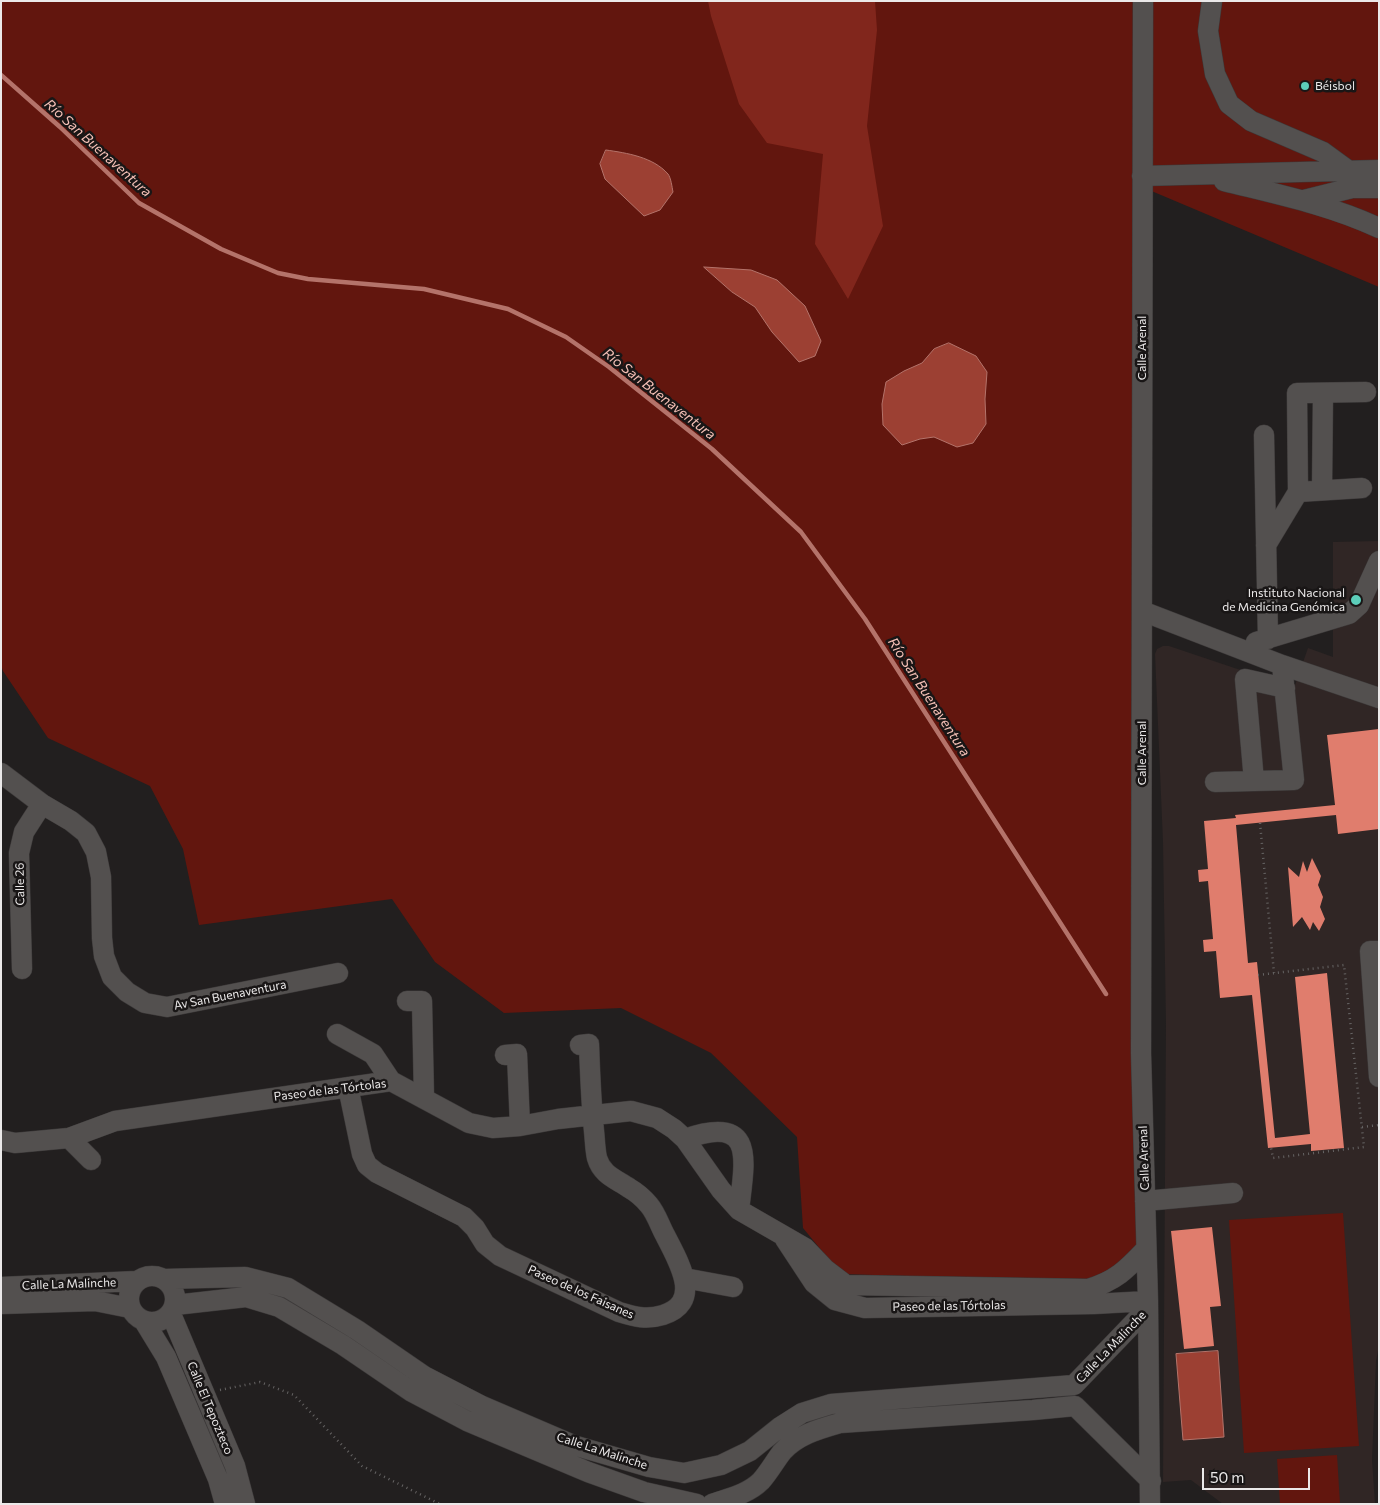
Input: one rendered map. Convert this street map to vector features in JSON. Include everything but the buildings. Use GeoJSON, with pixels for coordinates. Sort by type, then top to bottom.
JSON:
{"type":"FeatureCollection","features":[{"type":"Feature","properties":{"kind":"street","name":"Calle Arenal"},"geometry":{"type":"LineString","coordinates":[[1143,1],[1141,1053],[1148,1305],[1150,1504]]}},
{"type":"Feature","properties":{"kind":"street"},"geometry":{"type":"LineString","coordinates":[[1212,1],[1208,30],[1215,74],[1229,104],[1251,121],[1322,152],[1349,171]]}},
{"type":"Feature","properties":{"kind":"street"},"geometry":{"type":"LineString","coordinates":[[1142,176],[1379,170]]}},
{"type":"Feature","properties":{"kind":"street"},"geometry":{"type":"LineString","coordinates":[[1198,174],[1304,200],[1379,228]]}},
{"type":"Feature","properties":{"kind":"street"},"geometry":{"type":"LineString","coordinates":[[1304,200],[1352,188],[1379,188]]}},
{"type":"Feature","properties":{"kind":"street"},"geometry":{"type":"LineString","coordinates":[[1266,545],[1298,492],[1297,393],[1366,392]]}},
{"type":"Feature","properties":{"kind":"street"},"geometry":{"type":"LineString","coordinates":[[1322,490],[1323,393]]}},
{"type":"Feature","properties":{"kind":"street"},"geometry":{"type":"LineString","coordinates":[[1264,435],[1268,639]]}},
{"type":"Feature","properties":{"kind":"street"},"geometry":{"type":"LineString","coordinates":[[1298,492],[1362,488]]}},
{"type":"Feature","properties":{"kind":"street"},"geometry":{"type":"LineString","coordinates":[[1238,648],[1349,614],[1359,605],[1379,560]]}},
{"type":"Feature","properties":{"kind":"street"},"geometry":{"type":"LineString","coordinates":[[1142,611],[1282,665],[1379,698]]}},
{"type":"Feature","properties":{"kind":"street"},"geometry":{"type":"LineString","coordinates":[[1215,782],[1294,780],[1282,665]]}},
{"type":"Feature","properties":{"kind":"street"},"geometry":{"type":"LineString","coordinates":[[1254,781],[1245,679],[1285,688]]}},
{"type":"Feature","properties":{"kind":"street","name":"Av San Buenaventura"},"geometry":{"type":"LineString","coordinates":[[1,774],[86,833],[96,852],[101,877],[104,956],[112,976],[127,992],[145,1003],[167,1007],[338,973]]}},
{"type":"Feature","properties":{"kind":"street","name":"Calle 26"},"geometry":{"type":"LineString","coordinates":[[22,970],[19,853],[24,832],[42,804]]}},
{"type":"Feature","properties":{"kind":"street"},"geometry":{"type":"LineString","coordinates":[[1379,951],[1370,951],[1379,1077]]}},
{"type":"Feature","properties":{"kind":"street"},"geometry":{"type":"LineString","coordinates":[[407,1001],[422,1001],[424,1098]]}},
{"type":"Feature","properties":{"kind":"street"},"geometry":{"type":"LineString","coordinates":[[337,1034],[373,1054],[391,1081]]}},
{"type":"Feature","properties":{"kind":"street","name":"Paseo de los Faisanes"},"geometry":{"type":"LineString","coordinates":[[348,1086],[362,1154],[367,1165],[378,1173],[464,1217],[475,1228],[485,1244],[500,1256],[619,1312],[638,1318],[658,1317],[671,1312],[682,1303],[686,1290],[684,1278],[675,1254],[650,1207],[629,1187],[611,1178],[603,1170],[597,1158],[592,1115],[588,1044],[580,1045]]}},
{"type":"Feature","properties":{"kind":"street"},"geometry":{"type":"LineString","coordinates":[[505,1055],[517,1054],[520,1126]]}},
{"type":"Feature","properties":{"kind":"street","name":"Paseo de las Tórtolas"},"geometry":{"type":"LineString","coordinates":[[1,1140],[15,1143],[69,1138],[115,1121],[391,1081],[469,1123],[493,1128],[631,1111],[656,1118],[674,1129],[685,1140],[721,1190],[739,1210],[806,1248],[825,1269],[846,1285],[1088,1290],[1101,1286],[1121,1274],[1146,1249]]}},
{"type":"Feature","properties":{"kind":"street"},"geometry":{"type":"LineString","coordinates":[[685,1140],[703,1133],[719,1131],[730,1134],[737,1140],[743,1152],[744,1167],[739,1210]]}},
{"type":"Feature","properties":{"kind":"street"},"geometry":{"type":"LineString","coordinates":[[69,1138],[91,1160]]}},
{"type":"Feature","properties":{"kind":"street"},"geometry":{"type":"LineString","coordinates":[[1145,1201],[1233,1193]]}},
{"type":"Feature","properties":{"kind":"street","name":"Paseo de las Tórtolas"},"geometry":{"type":"LineString","coordinates":[[783,1236],[814,1283],[835,1300],[865,1308],[1094,1304],[1148,1305]]}},
{"type":"Feature","properties":{"kind":"street"},"geometry":{"type":"LineString","coordinates":[[155,1276],[164,1279],[171,1286],[175,1295],[173,1309],[163,1320],[154,1323],[137,1315],[129,1298],[131,1289],[137,1281],[145,1277],[155,1276]]}},
{"type":"Feature","properties":{"kind":"street","name":"Calle La Malinche"},"geometry":{"type":"LineString","coordinates":[[164,1279],[245,1277],[288,1288],[357,1330],[424,1376],[482,1406],[573,1444],[649,1467],[684,1474],[721,1466],[750,1451],[780,1427],[802,1413],[832,1404],[1074,1385]]}},
{"type":"Feature","properties":{"kind":"street"},"geometry":{"type":"LineString","coordinates":[[684,1278],[733,1287]]}},
{"type":"Feature","properties":{"kind":"street","name":"Calle La Malinche"},"geometry":{"type":"LineString","coordinates":[[1,1286],[137,1281]]}},
{"type":"Feature","properties":{"kind":"street","name":"Calle La Malinche"},"geometry":{"type":"LineString","coordinates":[[173,1309],[246,1297],[279,1307],[344,1345],[412,1392],[467,1421],[588,1472],[644,1492],[694,1504]]}},
{"type":"Feature","properties":{"kind":"street","name":"Calle La Malinche"},"geometry":{"type":"LineString","coordinates":[[1,1304],[95,1301],[137,1315]]}},
{"type":"Feature","properties":{"kind":"street","name":"Calle La Malinche"},"geometry":{"type":"LineString","coordinates":[[1075,1406],[1072,1404],[1069,1396],[1071,1388],[1148,1305]]}},
{"type":"Feature","properties":{"kind":"street","name":"Calle El Tepozteco"},"geometry":{"type":"LineString","coordinates":[[173,1309],[204,1395],[235,1466],[245,1504]]}},
{"type":"Feature","properties":{"kind":"street","name":"Calle El Tepozteco"},"geometry":{"type":"LineString","coordinates":[[137,1315],[166,1357],[218,1478],[225,1504]]}},
{"type":"Feature","properties":{"kind":"street"},"geometry":{"type":"LineString","coordinates":[[1031,1389],[1038,1399],[1036,1408],[1033,1410]]}},
{"type":"Feature","properties":{"kind":"street"},"geometry":{"type":"LineString","coordinates":[[712,1504],[743,1498],[761,1480],[783,1451],[797,1438],[832,1425],[850,1422],[1075,1406],[1151,1481]]}},
{"type":"Feature","properties":{"kind":"street"},"geometry":{"type":"LineString","coordinates":[[684,1474],[694,1504]]}},
{"type":"Feature","properties":{"kind":"path"},"geometry":{"type":"LineString","coordinates":[[1260,823],[1274,973]]}},
{"type":"Feature","properties":{"kind":"path"},"geometry":{"type":"LineString","coordinates":[[1258,975],[1344,966],[1364,1147],[1273,1158],[1272,1148]]}},
{"type":"Feature","properties":{"kind":"path"},"geometry":{"type":"LineString","coordinates":[[1362,1127],[1379,1125]]}},
{"type":"Feature","properties":{"kind":"path"},"geometry":{"type":"LineString","coordinates":[[204,1395],[227,1387],[260,1382],[294,1395],[362,1466],[440,1504]]}},
{"type":"Feature","properties":{"kind":"shaded area"},"geometry":{"type":"Polygon","coordinates":[[[1,1],[1136,1],[1138,1247],[1102,1282],[841,1274],[803,1228],[797,1137],[711,1053],[621,1008],[504,1013],[435,962],[392,899],[199,925],[183,849],[150,786],[48,738],[3,671],[1,665],[1,1]]]}},
{"type":"Feature","properties":{"kind":"shaded area"},"geometry":{"type":"Polygon","coordinates":[[[708,1],[875,1],[877,30],[867,126],[883,226],[848,299],[815,244],[823,154],[767,143],[739,104],[708,1]]]}},
{"type":"Feature","properties":{"kind":"shaded area"},"geometry":{"type":"Polygon","coordinates":[[[1145,1],[1379,1],[1379,287],[1142,187],[1145,1]]]}},
{"type":"Feature","properties":{"kind":"shaded area"},"geometry":{"type":"Polygon","coordinates":[[[606,150],[631,154],[647,160],[662,168],[668,174],[673,192],[660,210],[644,216],[605,179],[600,164],[606,150]]]}},
{"type":"Feature","properties":{"kind":"shaded area"},"geometry":{"type":"Polygon","coordinates":[[[704,267],[751,270],[777,280],[805,306],[821,341],[815,356],[799,362],[772,332],[755,307],[732,292],[704,267]]]}},
{"type":"Feature","properties":{"kind":"shaded area"},"geometry":{"type":"Polygon","coordinates":[[[949,343],[976,356],[987,372],[986,424],[973,443],[957,447],[934,437],[902,445],[883,425],[882,404],[886,382],[922,363],[934,349],[949,343]]]}},
{"type":"Feature","properties":{"kind":"shaded area"},"geometry":{"type":"Polygon","coordinates":[[[1379,541],[1379,1346],[1376,1361],[1372,1460],[1375,1504],[1223,1504],[1191,1480],[1163,1482],[1166,1024],[1163,842],[1155,654],[1157,649],[1169,646],[1294,688],[1308,648],[1333,657],[1333,542],[1379,541]]]}},
{"type":"Feature","properties":{"kind":"shaded area"},"geometry":{"type":"Polygon","coordinates":[[[1343,1213],[1359,1446],[1244,1453],[1229,1220],[1343,1213]]]}},
{"type":"Feature","properties":{"kind":"shaded area"},"geometry":{"type":"Polygon","coordinates":[[[1218,1351],[1224,1437],[1183,1440],[1176,1354],[1218,1351]]]}},
{"type":"Feature","properties":{"kind":"shaded area"},"geometry":{"type":"Polygon","coordinates":[[[1337,1455],[1340,1504],[1280,1504],[1277,1459],[1337,1455]]]}},
{"type":"Feature","properties":{"kind":"waterway","name":"Río San Buenaventura"},"geometry":{"type":"LineString","coordinates":[[1,75],[60,127],[139,203],[221,249],[278,273],[308,279],[424,289],[508,309],[566,337],[609,367],[712,449],[801,532],[865,619],[1106,994]]}},
{"type":"Feature","properties":{"kind":"place","name":"Béisbol"},"geometry":{"type":"Point","coordinates":[1305,86]}},
{"type":"Feature","properties":{"kind":"place","name":"Instituto Nacional de Medicina Genómica"},"geometry":{"type":"Point","coordinates":[1356,600]}}]}
